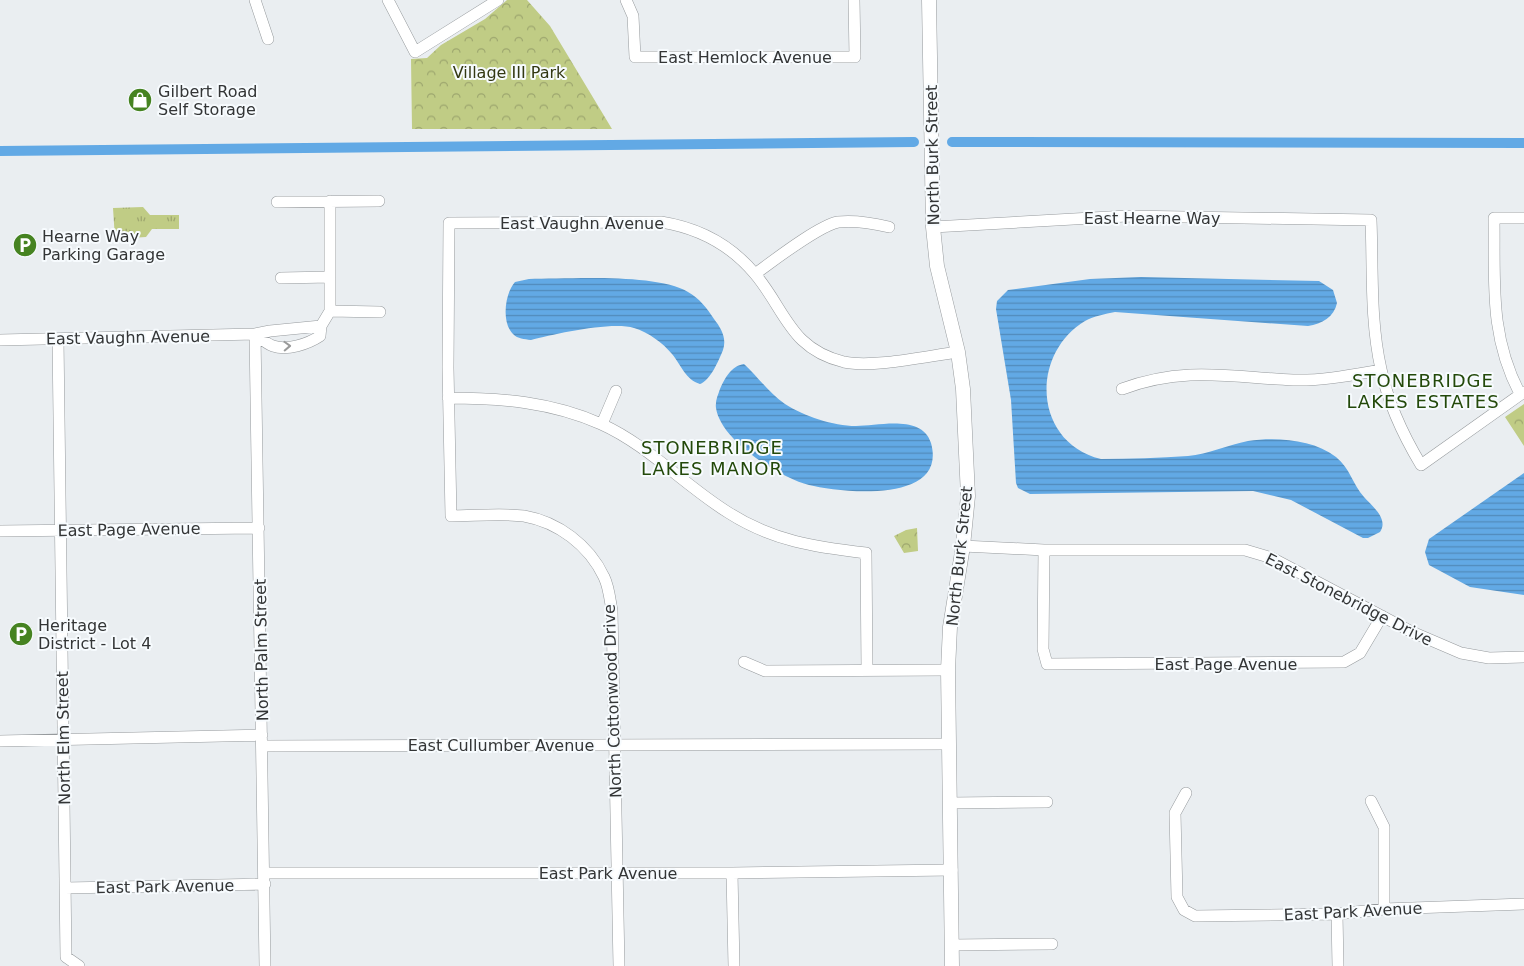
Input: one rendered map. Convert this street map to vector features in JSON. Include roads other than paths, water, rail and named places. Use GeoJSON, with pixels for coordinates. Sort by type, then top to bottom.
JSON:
{"type":"FeatureCollection","features":[{"type":"Feature","properties":{"kind":"street"},"geometry":{"type":"LineString","coordinates":[[255,0],[268,39]]}},
{"type":"Feature","properties":{"kind":"street"},"geometry":{"type":"LineString","coordinates":[[388,0],[415,52],[498,0]]}},
{"type":"Feature","properties":{"kind":"street","name":"East Hemlock Avenue"},"geometry":{"type":"LineString","coordinates":[[626,0],[633,16],[635,57],[855,57],[854,0]]}},
{"type":"Feature","properties":{"kind":"street","name":"North Burk Street"},"geometry":{"type":"LineString","coordinates":[[929,0],[933,226],[937,266],[958,352],[966,415],[968,487],[963,546],[950,627],[948,670],[952,966]]}},
{"type":"Feature","properties":{"kind":"street"},"geometry":{"type":"LineString","coordinates":[[277,202],[379,201]]}},
{"type":"Feature","properties":{"kind":"street"},"geometry":{"type":"LineString","coordinates":[[255,334],[273,346],[293,346],[311,342],[320,336],[321,326],[330,311],[330,202]]}},
{"type":"Feature","properties":{"kind":"street","name":"East Hearne Way"},"geometry":{"type":"LineString","coordinates":[[933,226],[1127,216],[1371,220],[1375,330],[1381,370]]}},
{"type":"Feature","properties":{"kind":"street"},"geometry":{"type":"LineString","coordinates":[[1122,389],[1147,380],[1198,373],[1295,380],[1341,377],[1381,370],[1404,436],[1421,464],[1522,393],[1508,372],[1500,344],[1495,314],[1494,218],[1524,218]]}},
{"type":"Feature","properties":{"kind":"street"},"geometry":{"type":"LineString","coordinates":[[755,274],[798,243],[836,223],[862,221],[889,227]]}},
{"type":"Feature","properties":{"kind":"street","name":"East Vaughn Avenue"},"geometry":{"type":"LineString","coordinates":[[449,223],[661,222],[684,226],[704,233],[720,242],[755,274],[800,340],[822,354],[845,362],[867,363],[958,352]]}},
{"type":"Feature","properties":{"kind":"street","name":"North Cottonwood Drive"},"geometry":{"type":"LineString","coordinates":[[449,223],[448,398],[450,516],[522,516],[548,522],[570,536],[588,553],[604,577],[612,611],[619,966]]}},
{"type":"Feature","properties":{"kind":"street"},"geometry":{"type":"LineString","coordinates":[[281,278],[330,278]]}},
{"type":"Feature","properties":{"kind":"street"},"geometry":{"type":"LineString","coordinates":[[330,311],[380,312]]}},
{"type":"Feature","properties":{"kind":"street","name":"East Vaughn Avenue"},"geometry":{"type":"LineString","coordinates":[[0,340],[255,334],[321,326]]}},
{"type":"Feature","properties":{"kind":"street","name":"North Palm Street"},"geometry":{"type":"LineString","coordinates":[[255,334],[263,740],[265,966]]}},
{"type":"Feature","properties":{"kind":"street","name":"North Elm Street"},"geometry":{"type":"LineString","coordinates":[[58,339],[66,957],[79,966]]}},
{"type":"Feature","properties":{"kind":"street"},"geometry":{"type":"LineString","coordinates":[[602,424],[616,391]]}},
{"type":"Feature","properties":{"kind":"street"},"geometry":{"type":"LineString","coordinates":[[448,398],[495,398],[525,402],[554,407],[602,424],[626,438],[728,513],[764,532],[797,543],[866,553],[867,670]]}},
{"type":"Feature","properties":{"kind":"street","name":"East Page Avenue"},"geometry":{"type":"LineString","coordinates":[[0,530],[259,528]]}},
{"type":"Feature","properties":{"kind":"street","name":"East Stonebridge Drive"},"geometry":{"type":"LineString","coordinates":[[963,546],[1044,550],[1245,550],[1272,558],[1382,616],[1461,653],[1489,658],[1524,656]]}},
{"type":"Feature","properties":{"kind":"street","name":"East Page Avenue"},"geometry":{"type":"LineString","coordinates":[[1044,550],[1043,649],[1047,664],[1344,662],[1360,653],[1382,616]]}},
{"type":"Feature","properties":{"kind":"street"},"geometry":{"type":"LineString","coordinates":[[744,662],[765,671],[948,670]]}},
{"type":"Feature","properties":{"kind":"street","name":"East Cullumber Avenue"},"geometry":{"type":"LineString","coordinates":[[0,741],[62,739],[614,745],[949,744]]}},
{"type":"Feature","properties":{"kind":"street","name":"East Park Avenue"},"geometry":{"type":"LineString","coordinates":[[1186,793],[1175,813],[1177,897],[1184,910],[1195,916],[1337,914],[1384,909],[1524,904]]}},
{"type":"Feature","properties":{"kind":"street"},"geometry":{"type":"LineString","coordinates":[[1371,801],[1384,827],[1384,909]]}},
{"type":"Feature","properties":{"kind":"street"},"geometry":{"type":"LineString","coordinates":[[950,803],[1047,802]]}},
{"type":"Feature","properties":{"kind":"street","name":"East Park Avenue"},"geometry":{"type":"LineString","coordinates":[[65,888],[264,879],[952,870]]}},
{"type":"Feature","properties":{"kind":"street"},"geometry":{"type":"LineString","coordinates":[[732,873],[734,966]]}},
{"type":"Feature","properties":{"kind":"street"},"geometry":{"type":"LineString","coordinates":[[1337,914],[1338,966]]}},
{"type":"Feature","properties":{"kind":"street"},"geometry":{"type":"LineString","coordinates":[[952,944],[1052,944]]}},
{"type":"Feature","properties":{"kind":"water"},"geometry":{"type":"Polygon","coordinates":[[[1141,277],[1319,281],[1333,290],[1337,303],[1327,319],[1318,324],[1308,326],[1115,312],[1088,319],[1067,336],[1054,355],[1048,375],[1047,397],[1052,417],[1062,435],[1079,450],[1101,459],[1188,456],[1248,441],[1270,439],[1294,441],[1316,446],[1336,457],[1345,466],[1360,492],[1381,518],[1382,527],[1380,532],[1368,538],[1363,538],[1291,500],[1253,491],[1030,494],[1018,488],[1016,483],[1011,400],[996,309],[997,301],[1008,290],[1090,279],[1141,277]]]}},
{"type":"Feature","properties":{"kind":"water"},"geometry":{"type":"Polygon","coordinates":[[[611,278],[655,282],[674,286],[692,294],[709,311],[723,333],[723,350],[711,375],[700,384],[687,376],[672,354],[660,342],[645,332],[634,328],[624,326],[598,327],[531,340],[519,338],[509,329],[506,315],[507,300],[515,282],[529,279],[611,278]]]}},
{"type":"Feature","properties":{"kind":"water"},"geometry":{"type":"Polygon","coordinates":[[[744,364],[779,400],[810,416],[847,426],[898,424],[919,428],[926,434],[931,443],[932,463],[924,476],[908,485],[888,490],[866,491],[824,488],[797,481],[783,474],[753,456],[740,445],[728,433],[720,420],[716,405],[720,389],[732,370],[744,364]]]}},
{"type":"Feature","properties":{"kind":"water"},"geometry":{"type":"Polygon","coordinates":[[[1524,473],[1524,595],[1470,587],[1429,565],[1425,552],[1429,539],[1524,473]]]}},
{"type":"Feature","properties":{"kind":"waterway"},"geometry":{"type":"LineString","coordinates":[[0,151],[914,142]]}},
{"type":"Feature","properties":{"kind":"waterway"},"geometry":{"type":"LineString","coordinates":[[952,142],[1524,143]]}},
{"type":"Feature","properties":{"kind":"place","name":"Gilbert Road Self Storage"},"geometry":{"type":"Point","coordinates":[140,100]}},
{"type":"Feature","properties":{"kind":"place","name":"Hearne Way Parking Garage"},"geometry":{"type":"Point","coordinates":[25,245]}},
{"type":"Feature","properties":{"kind":"place","name":"Heritage District - Lot 4"},"geometry":{"type":"Point","coordinates":[21,634]}},
{"type":"Feature","properties":{"kind":"district","name":"STONEBRIDGE LAKES ESTATES"},"geometry":{"type":"Point","coordinates":[1423,391]}},
{"type":"Feature","properties":{"kind":"district","name":"STONEBRIDGE LAKES MANOR"},"geometry":{"type":"Point","coordinates":[712,458]}},
{"type":"Feature","properties":{"kind":"park label","name":"Village III Park"},"geometry":{"type":"Point","coordinates":[509,72]}}]}
